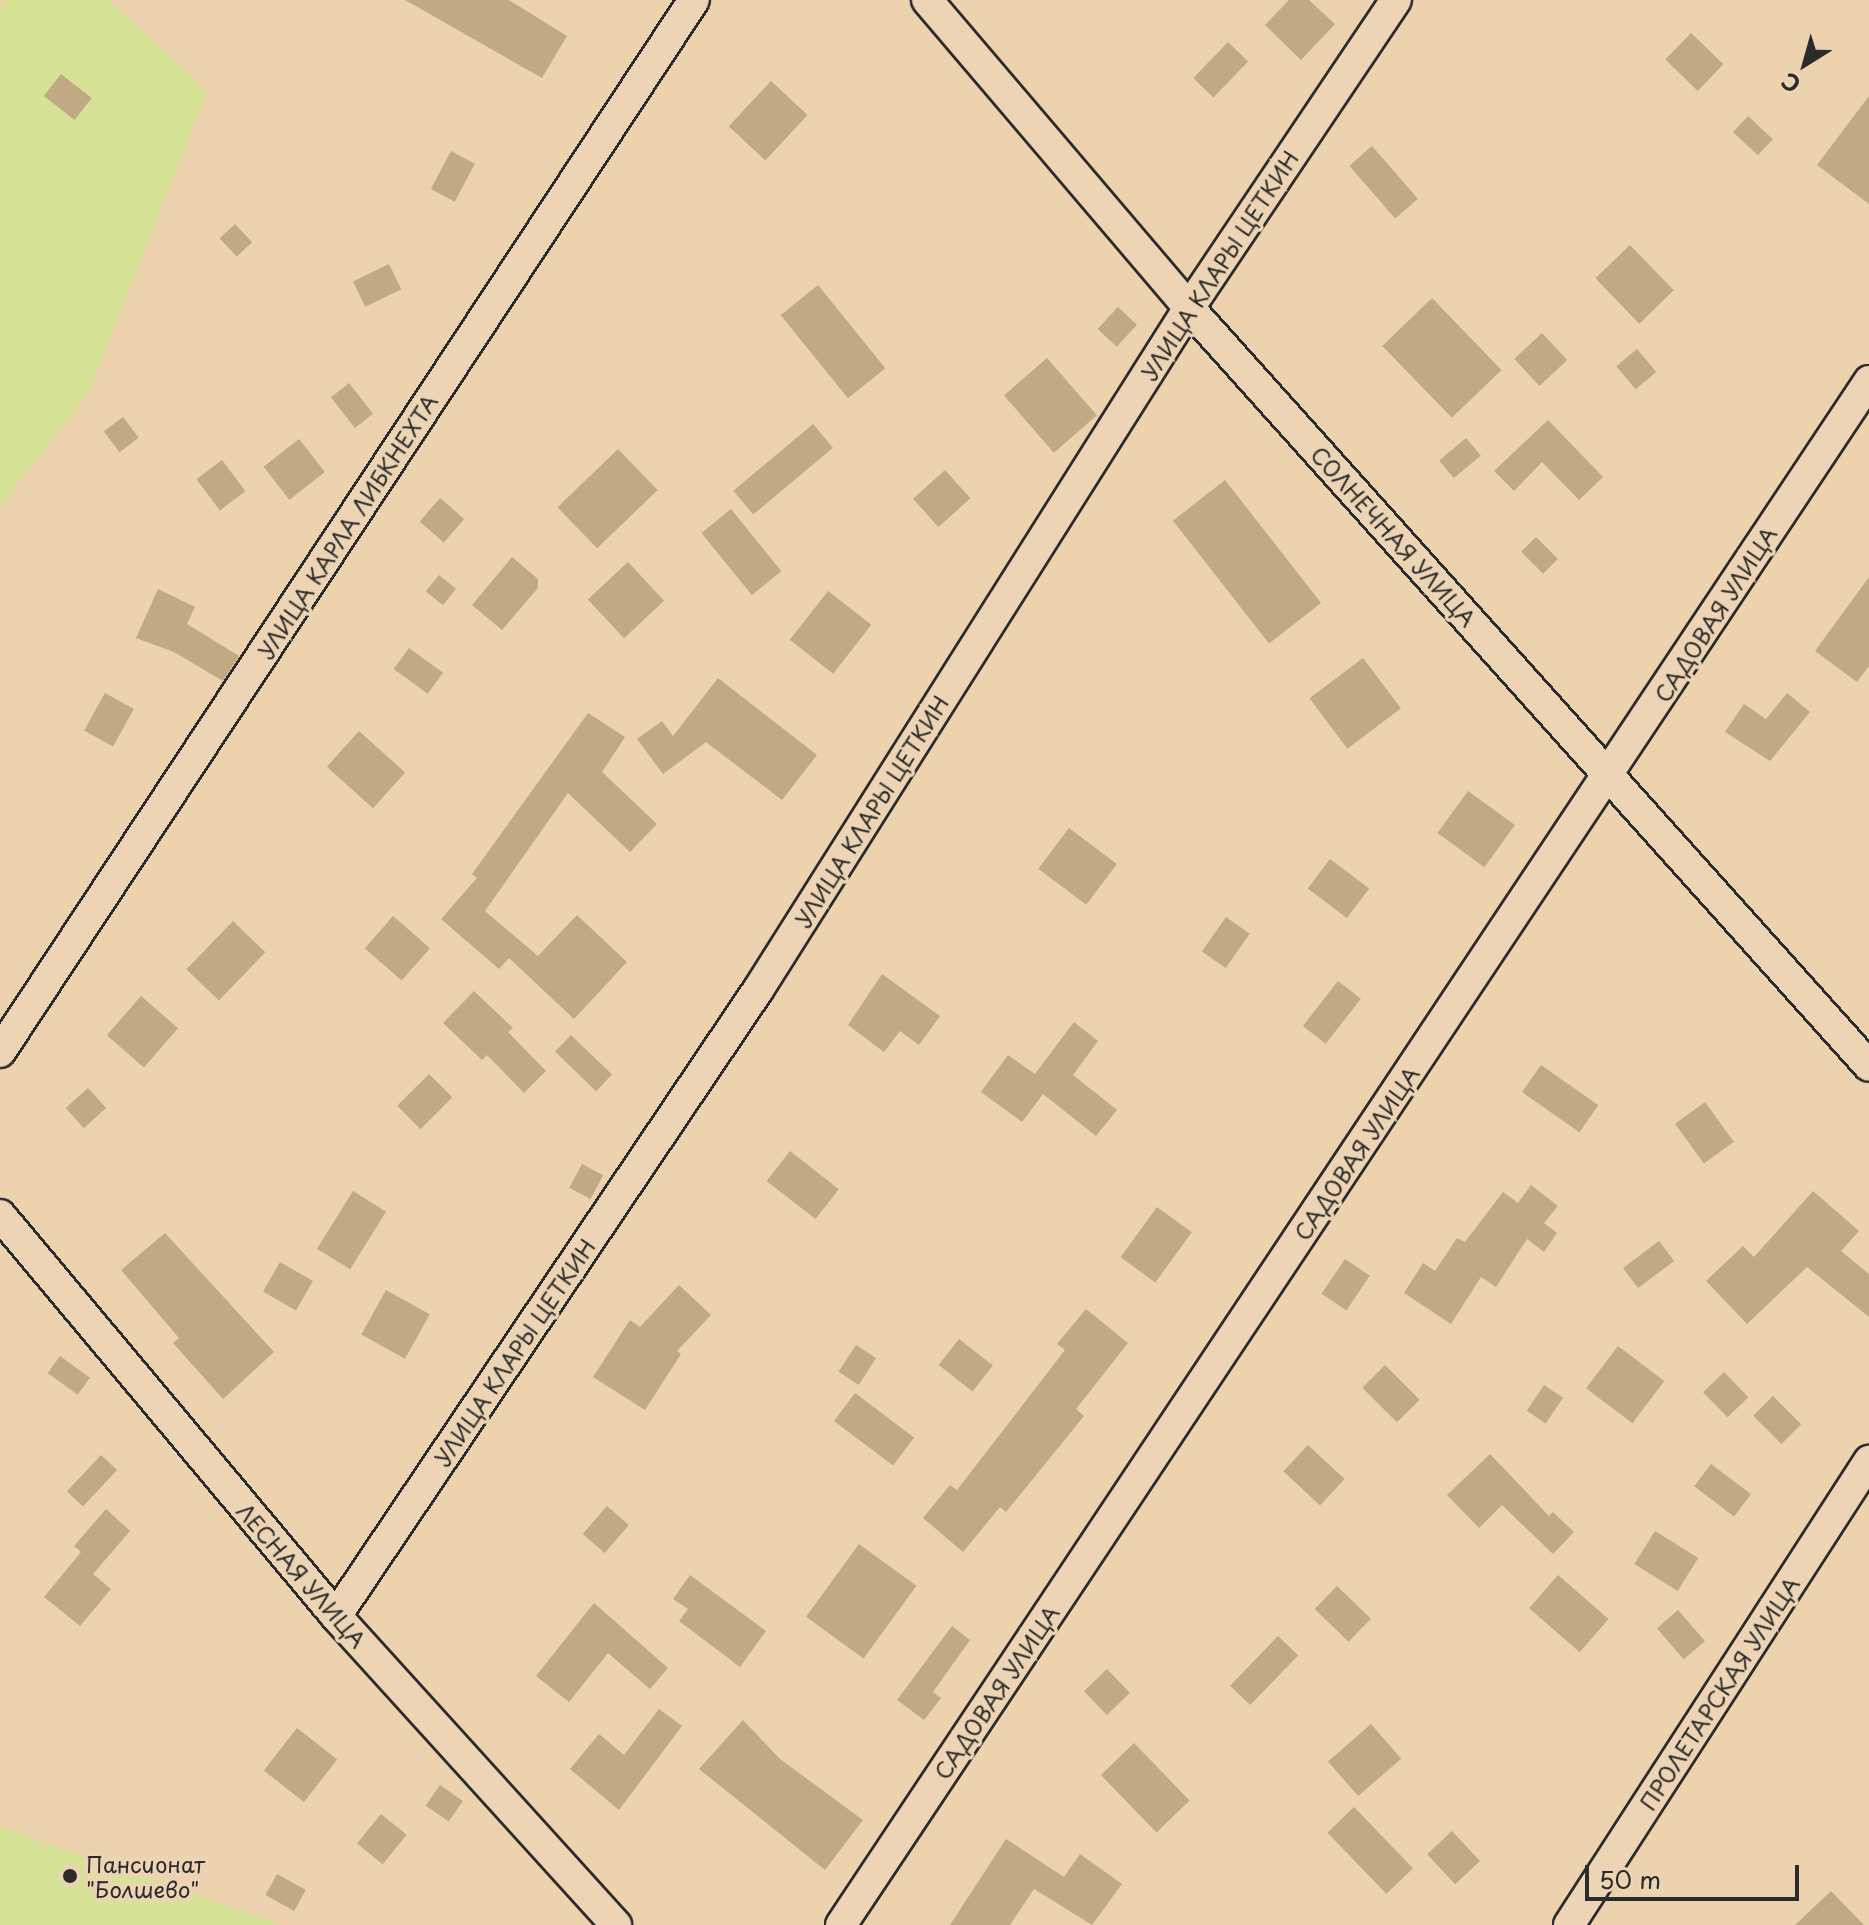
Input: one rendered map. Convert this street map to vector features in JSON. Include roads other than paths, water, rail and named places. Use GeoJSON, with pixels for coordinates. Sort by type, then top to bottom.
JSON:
{"type":"FeatureCollection","features":[{"type":"Feature","properties":{"kind":"street","name":"УЛИЦА КАРЛА ЛИБКНЕХТА"},"geometry":{"type":"LineString","coordinates":[[0,1052],[694,0]]}},
{"type":"Feature","properties":{"kind":"street","name":"СОЛНЕЧНАЯ УЛИЦА"},"geometry":{"type":"LineString","coordinates":[[927,0],[1189,308],[1869,1066]]}},
{"type":"Feature","properties":{"kind":"street","name":"УЛИЦА КЛАРЫ ЦЕТКИН"},"geometry":{"type":"LineString","coordinates":[[336,1616],[758,990],[1189,308],[1396,0]]}},
{"type":"Feature","properties":{"kind":"street","name":"САДОВАЯ УЛИЦА"},"geometry":{"type":"LineString","coordinates":[[841,1925],[1869,381]]}},
{"type":"Feature","properties":{"kind":"street","name":"ЛЕСНАЯ УЛИЦА"},"geometry":{"type":"LineString","coordinates":[[0,1215],[336,1616],[616,1925]]}},
{"type":"Feature","properties":{"kind":"street","name":"ПРОЛЕТАРСКАЯ УЛИЦА"},"geometry":{"type":"LineString","coordinates":[[1569,1925],[1869,1461]]}},
{"type":"Feature","properties":{"kind":"place","name":"Пансионат \"Болшево\""},"geometry":{"type":"Point","coordinates":[70,1876]}}]}
